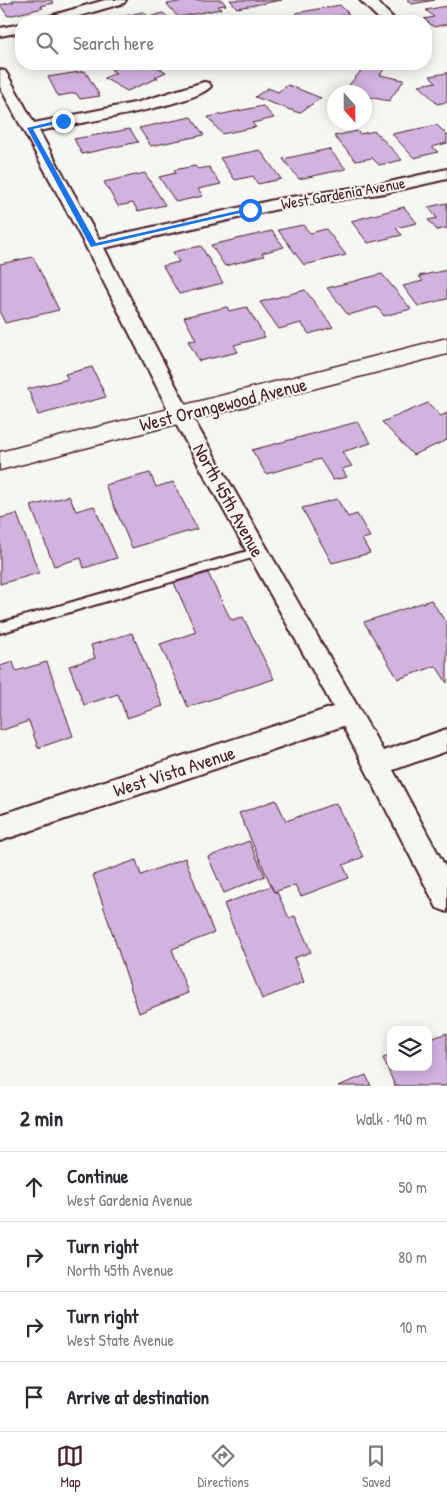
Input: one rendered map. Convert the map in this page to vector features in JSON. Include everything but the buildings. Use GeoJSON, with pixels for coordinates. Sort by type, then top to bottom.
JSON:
{"type":"FeatureCollection","features":[{"type":"Feature","properties":{"kind":"street"},"geometry":{"type":"LineString","coordinates":[[68,15],[119,0]]}},
{"type":"Feature","properties":{"kind":"street"},"geometry":{"type":"LineString","coordinates":[[367,0],[383,15]]}},
{"type":"Feature","properties":{"kind":"street"},"geometry":{"type":"LineString","coordinates":[[0,32],[15,29]]}},
{"type":"Feature","properties":{"kind":"street","name":"North 45th Avenue"},"geometry":{"type":"LineString","coordinates":[[0,74],[94,246],[181,415],[349,714],[447,898]]}},
{"type":"Feature","properties":{"kind":"street"},"geometry":{"type":"LineString","coordinates":[[30,128],[160,102],[183,96],[204,86]]}},
{"type":"Feature","properties":{"kind":"street","name":"West Gardenia Avenue"},"geometry":{"type":"LineString","coordinates":[[94,246],[278,204],[385,188],[447,174]]}},
{"type":"Feature","properties":{"kind":"street","name":"West Orangewood Avenue"},"geometry":{"type":"LineString","coordinates":[[0,462],[447,346]]}},
{"type":"Feature","properties":{"kind":"street","name":"West Vista Avenue"},"geometry":{"type":"LineString","coordinates":[[0,828],[349,714]]}},
{"type":"Feature","properties":{"kind":"street"},"geometry":{"type":"LineString","coordinates":[[376,765],[447,740]]}},
{"type":"Feature","properties":{"kind":"lane"},"geometry":{"type":"LineString","coordinates":[[0,628],[258,552]]}},
{"type":"Feature","properties":{"kind":"route"},"geometry":{"type":"LineString","coordinates":[[63,121],[30,128],[94,246],[250,210]]}}]}
